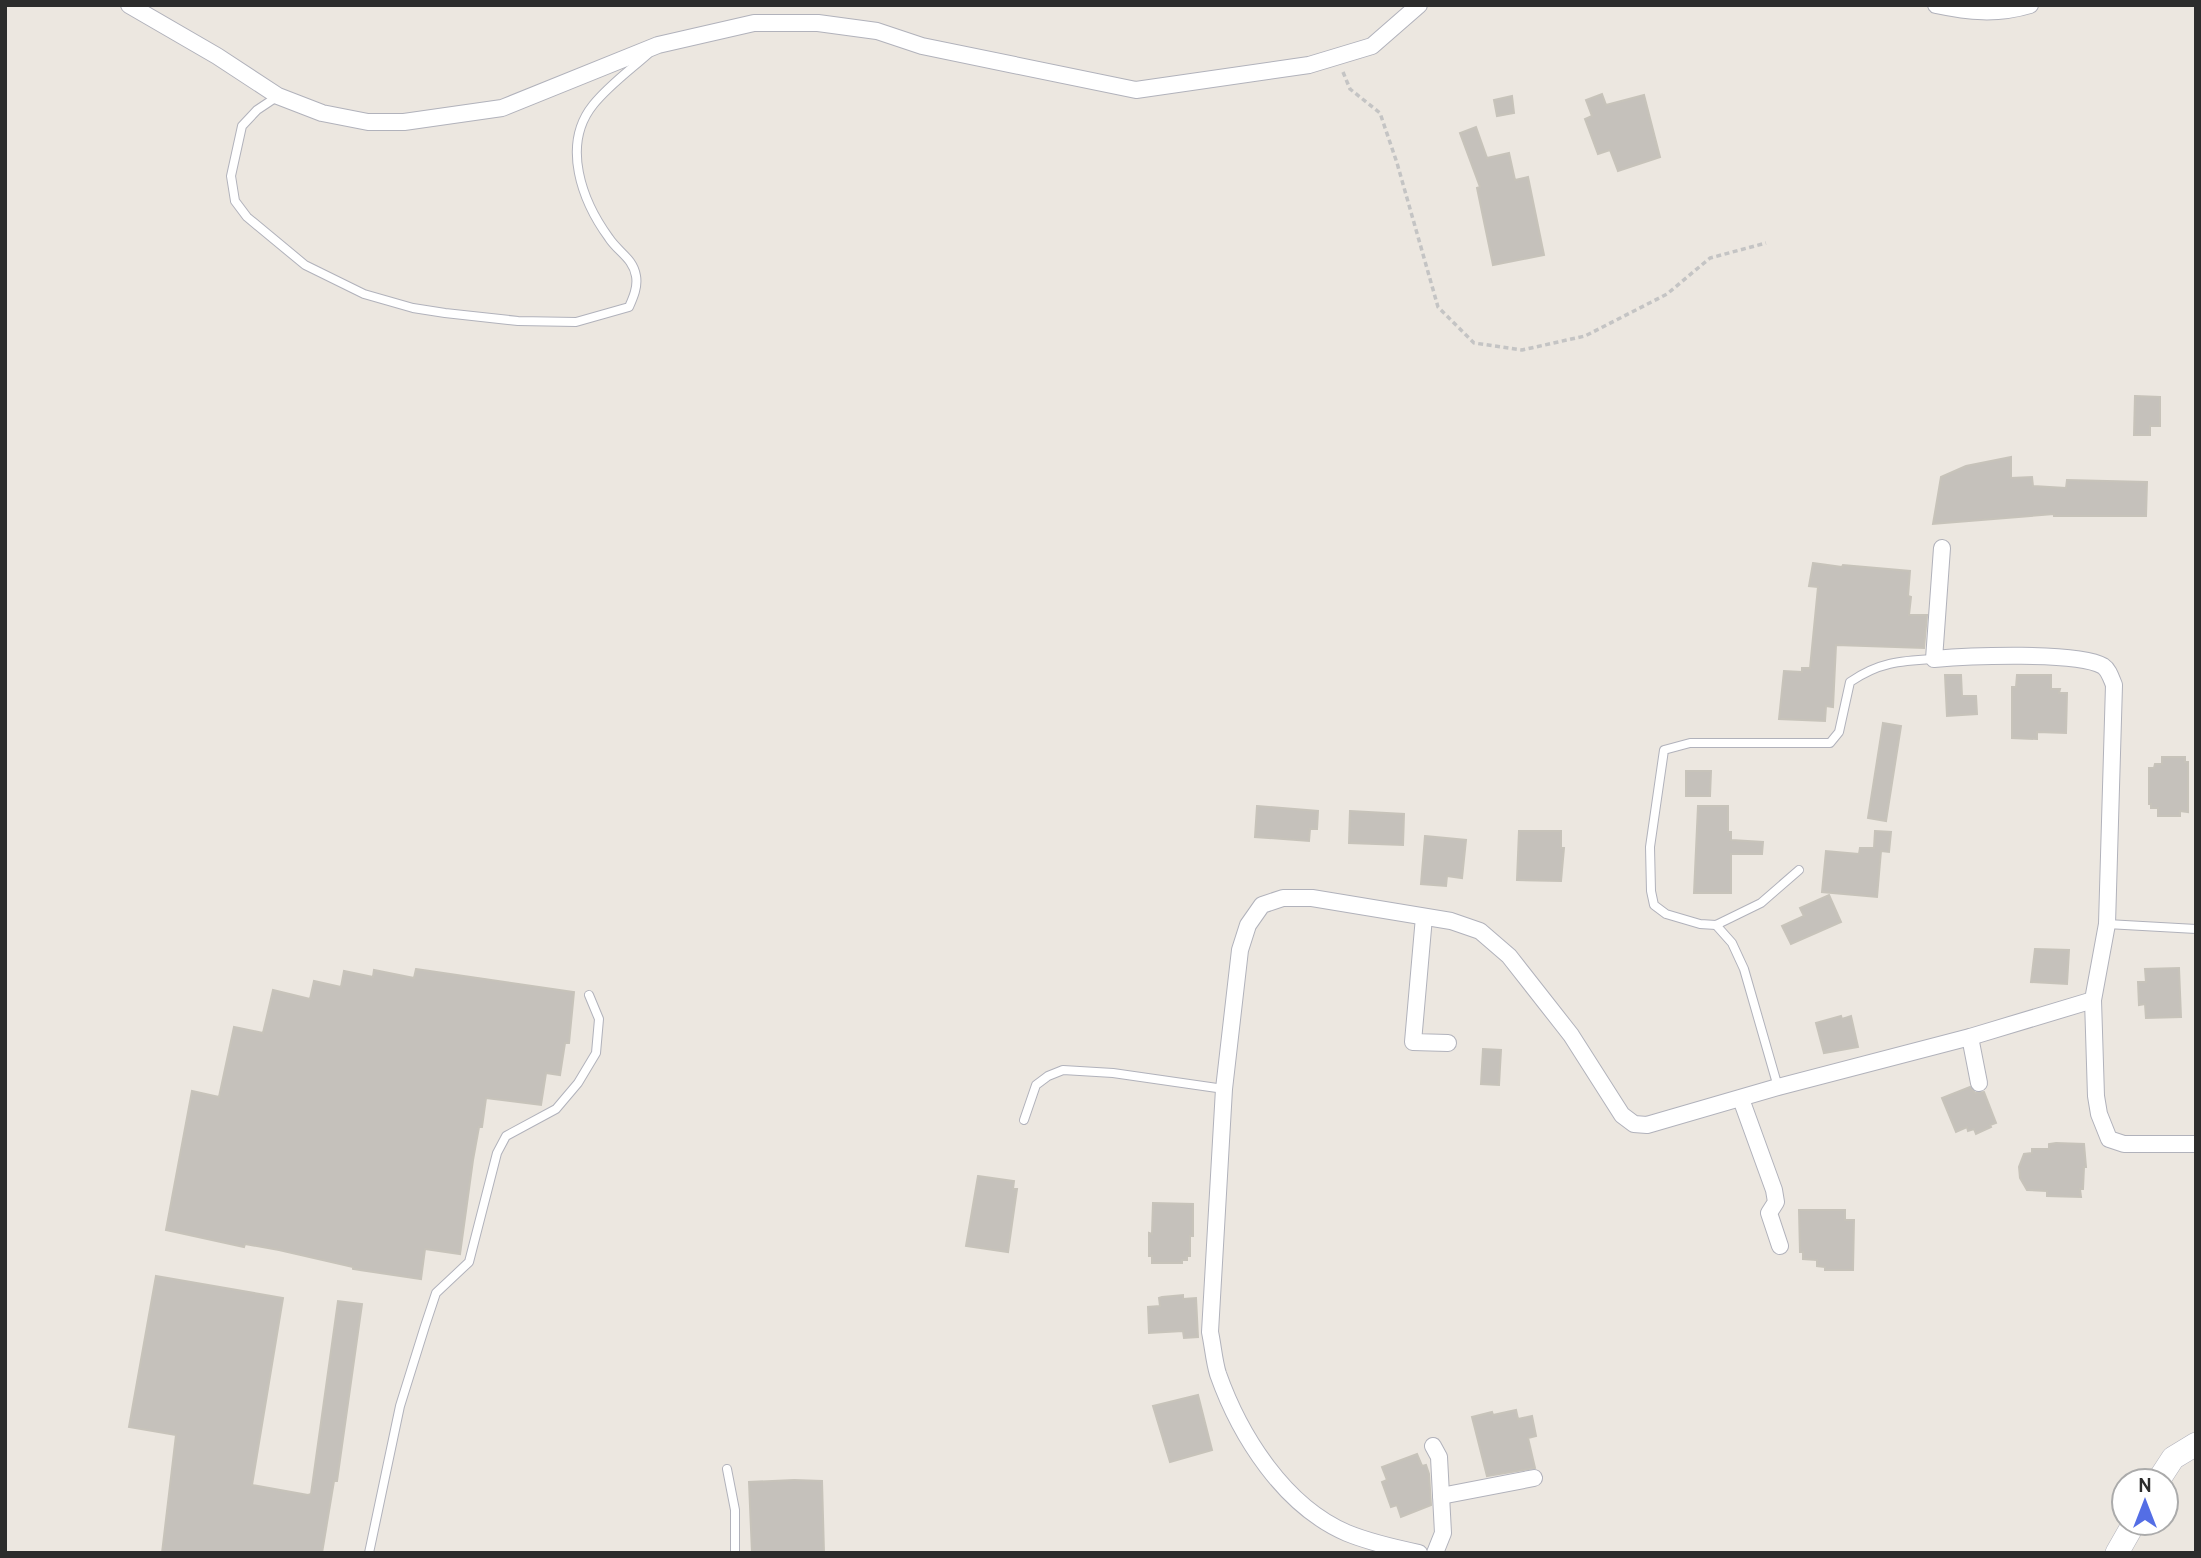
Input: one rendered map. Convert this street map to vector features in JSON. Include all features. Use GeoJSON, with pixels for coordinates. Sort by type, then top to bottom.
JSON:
{"type":"FeatureCollection","features":[{"type":"Feature","properties":{"kind":"street"},"geometry":{"type":"LineString","coordinates":[[129,5],[217,56],[278,96],[322,113],[368,122],[404,122],[502,108],[658,45],[754,23],[818,23],[877,31],[922,46],[1136,90],[1310,65],[1337,57],[1372,46],[1419,5]]}},
{"type":"Feature","properties":{"kind":"street"},"geometry":{"type":"LineString","coordinates":[[1936,5],[1971,13],[1998,12],[2030,5]]}},
{"type":"Feature","properties":{"kind":"street"},"geometry":{"type":"LineString","coordinates":[[1942,548],[1934,659],[1963,656],[2090,660],[2106,668],[2114,685],[2107,925],[2093,1000],[2099,1114],[2109,1139],[2124,1144],[2196,1144]]}},
{"type":"Feature","properties":{"kind":"street"},"geometry":{"type":"LineString","coordinates":[[1419,1553],[1346,1532],[1314,1513],[1266,1467],[1250,1443],[1217,1372],[1210,1332],[1224,1089],[1240,950],[1248,925],[1262,905],[1283,898],[1312,898],[1451,921],[1480,931],[1510,956],[1571,1035],[1617,1108],[1634,1124],[1647,1125],[1778,1087],[1970,1037],[2093,1000]]}},
{"type":"Feature","properties":{"kind":"street"},"geometry":{"type":"LineString","coordinates":[[1424,917],[1413,1042],[1448,1043]]}},
{"type":"Feature","properties":{"kind":"street"},"geometry":{"type":"LineString","coordinates":[[1970,1037],[1979,1083]]}},
{"type":"Feature","properties":{"kind":"street"},"geometry":{"type":"LineString","coordinates":[[1741,1099],[1774,1190],[1776,1202],[1769,1213],[1780,1246]]}},
{"type":"Feature","properties":{"kind":"street"},"geometry":{"type":"LineString","coordinates":[[2167,1467],[2173,1458],[2196,1444]]}},
{"type":"Feature","properties":{"kind":"street"},"geometry":{"type":"LineString","coordinates":[[1433,1446],[1439,1457],[1443,1533],[1435,1553]]}},
{"type":"Feature","properties":{"kind":"street"},"geometry":{"type":"LineString","coordinates":[[1441,1496],[1534,1478]]}},
{"type":"Feature","properties":{"kind":"street"},"geometry":{"type":"LineString","coordinates":[[2118,1553],[2127,1537]]}},
{"type":"Feature","properties":{"kind":"lane"},"geometry":{"type":"LineString","coordinates":[[278,96],[257,110],[242,126],[231,176],[235,201],[247,217],[305,265],[364,294],[413,308],[518,321],[576,322],[629,307],[637,278],[630,260],[610,241],[597,220],[582,186],[575,153],[582,125],[593,105],[658,45]]}},
{"type":"Feature","properties":{"kind":"lane"},"geometry":{"type":"LineString","coordinates":[[1799,870],[1761,903],[1716,925],[1700,924],[1666,914],[1654,905],[1650,847],[1664,750],[1690,743],[1830,743],[1839,732],[1850,682],[1868,670],[1895,661],[1934,659]]}},
{"type":"Feature","properties":{"kind":"lane"},"geometry":{"type":"LineString","coordinates":[[1716,925],[1732,943],[1744,969],[1778,1087]]}},
{"type":"Feature","properties":{"kind":"lane"},"geometry":{"type":"LineString","coordinates":[[2107,925],[2196,929]]}},
{"type":"Feature","properties":{"kind":"lane"},"geometry":{"type":"LineString","coordinates":[[369,1553],[400,1406],[436,1293],[469,1262],[498,1153],[506,1136],[556,1109],[578,1083],[596,1053],[599,1019],[589,995]]}},
{"type":"Feature","properties":{"kind":"lane"},"geometry":{"type":"LineString","coordinates":[[1024,1120],[1036,1085],[1063,1070],[1112,1073],[1224,1089]]}},
{"type":"Feature","properties":{"kind":"lane"},"geometry":{"type":"LineString","coordinates":[[727,1469],[735,1510],[735,1553]]}},
{"type":"Feature","properties":{"kind":"path"},"geometry":{"type":"LineString","coordinates":[[1337,57],[1350,89],[1380,113],[1438,307],[1474,343],[1522,350],[1585,336],[1667,294],[1710,258],[1766,243]]}},
{"type":"Feature","properties":{"kind":"building"},"geometry":{"type":"Polygon","coordinates":[[[1602,94],[1606,105],[1644,95],[1660,157],[1618,171],[1610,150],[1598,154],[1585,119],[1592,116],[1586,100],[1602,94]]]}},
{"type":"Feature","properties":{"kind":"building"},"geometry":{"type":"Polygon","coordinates":[[[1512,96],[1514,113],[1497,116],[1494,100],[1512,96]]]}},
{"type":"Feature","properties":{"kind":"building"},"geometry":{"type":"Polygon","coordinates":[[[1476,127],[1487,158],[1509,153],[1515,180],[1528,177],[1544,255],[1493,265],[1477,188],[1480,187],[1460,133],[1476,127]]]}},
{"type":"Feature","properties":{"kind":"building"},"geometry":{"type":"Polygon","coordinates":[[[2135,396],[2160,397],[2160,426],[2150,426],[2150,435],[2134,435],[2135,396]]]}},
{"type":"Feature","properties":{"kind":"building"},"geometry":{"type":"Polygon","coordinates":[[[2011,457],[2011,478],[2032,477],[2033,486],[2066,488],[2067,480],[2147,482],[2146,516],[2054,514],[1933,524],[1941,477],[1966,466],[2011,457]]]}},
{"type":"Feature","properties":{"kind":"building"},"geometry":{"type":"Polygon","coordinates":[[[1813,563],[1910,571],[1909,615],[1927,615],[1924,648],[1836,645],[1833,707],[1826,706],[1825,721],[1779,719],[1784,671],[1802,672],[1802,668],[1810,668],[1818,587],[1809,586],[1813,563]]]}},
{"type":"Feature","properties":{"kind":"building"},"geometry":{"type":"Polygon","coordinates":[[[1945,675],[1961,675],[1962,696],[1976,696],[1977,714],[1947,716],[1945,675]]]}},
{"type":"Feature","properties":{"kind":"building"},"geometry":{"type":"Polygon","coordinates":[[[2017,675],[2051,675],[2051,689],[2060,689],[2059,693],[2067,693],[2066,733],[2037,732],[2037,739],[2012,738],[2012,687],[2016,687],[2017,675]]]}},
{"type":"Feature","properties":{"kind":"building"},"geometry":{"type":"Polygon","coordinates":[[[1883,723],[1901,726],[1886,821],[1868,818],[1883,723]]]}},
{"type":"Feature","properties":{"kind":"building"},"geometry":{"type":"Polygon","coordinates":[[[2162,757],[2185,757],[2185,762],[2188,762],[2188,812],[2180,811],[2180,816],[2158,816],[2158,808],[2151,808],[2149,804],[2149,768],[2162,764],[2162,757]]]}},
{"type":"Feature","properties":{"kind":"building"},"geometry":{"type":"Polygon","coordinates":[[[1686,771],[1711,771],[1710,796],[1686,796],[1686,771]]]}},
{"type":"Feature","properties":{"kind":"building"},"geometry":{"type":"Polygon","coordinates":[[[1257,806],[1318,811],[1317,829],[1310,829],[1309,841],[1255,837],[1257,806]]]}},
{"type":"Feature","properties":{"kind":"building"},"geometry":{"type":"Polygon","coordinates":[[[1698,806],[1728,806],[1728,832],[1731,832],[1731,840],[1763,842],[1762,854],[1731,854],[1731,893],[1694,893],[1698,806]]]}},
{"type":"Feature","properties":{"kind":"building"},"geometry":{"type":"Polygon","coordinates":[[[1350,811],[1404,814],[1403,845],[1349,843],[1350,811]]]}},
{"type":"Feature","properties":{"kind":"building"},"geometry":{"type":"Polygon","coordinates":[[[1519,831],[1561,831],[1561,848],[1564,848],[1561,881],[1517,880],[1519,831]]]}},
{"type":"Feature","properties":{"kind":"building"},"geometry":{"type":"Polygon","coordinates":[[[1875,831],[1891,832],[1889,852],[1881,851],[1877,897],[1822,892],[1826,851],[1859,854],[1860,848],[1874,848],[1875,831]]]}},
{"type":"Feature","properties":{"kind":"building"},"geometry":{"type":"Polygon","coordinates":[[[1425,836],[1466,840],[1462,878],[1447,876],[1446,886],[1421,884],[1425,836]]]}},
{"type":"Feature","properties":{"kind":"building"},"geometry":{"type":"Polygon","coordinates":[[[1829,895],[1841,922],[1791,944],[1782,926],[1804,916],[1800,908],[1829,895]]]}},
{"type":"Feature","properties":{"kind":"building"},"geometry":{"type":"Polygon","coordinates":[[[2035,949],[2069,950],[2067,984],[2031,982],[2035,949]]]}},
{"type":"Feature","properties":{"kind":"building"},"geometry":{"type":"Polygon","coordinates":[[[2179,968],[2181,1017],[2146,1018],[2145,1004],[2139,1005],[2138,982],[2146,982],[2145,969],[2179,968]]]}},
{"type":"Feature","properties":{"kind":"building"},"geometry":{"type":"Polygon","coordinates":[[[416,969],[574,992],[569,1043],[565,1043],[560,1075],[546,1073],[541,1105],[486,1098],[473,1160],[460,1254],[425,1249],[421,1279],[353,1269],[279,1250],[245,1244],[244,1247],[166,1230],[192,1091],[219,1097],[234,1027],[263,1033],[273,990],[310,999],[314,981],[341,987],[344,971],[373,977],[374,970],[414,978],[416,969]]]}},
{"type":"Feature","properties":{"kind":"building"},"geometry":{"type":"Polygon","coordinates":[[[1841,1016],[1842,1019],[1851,1016],[1858,1047],[1824,1053],[1816,1023],[1841,1016]]]}},
{"type":"Feature","properties":{"kind":"building"},"geometry":{"type":"Polygon","coordinates":[[[1483,1049],[1501,1050],[1499,1085],[1481,1084],[1483,1049]]]}},
{"type":"Feature","properties":{"kind":"building"},"geometry":{"type":"Polygon","coordinates":[[[1970,1087],[1975,1093],[1984,1092],[1996,1123],[1976,1134],[1974,1129],[1968,1131],[1967,1127],[1956,1132],[1942,1098],[1970,1087]]]}},
{"type":"Feature","properties":{"kind":"building"},"geometry":{"type":"Polygon","coordinates":[[[2049,1144],[2084,1144],[2086,1167],[2083,1189],[2080,1189],[2081,1197],[2047,1196],[2047,1191],[2027,1190],[2020,1178],[2019,1167],[2024,1154],[2032,1153],[2032,1149],[2049,1149],[2049,1144]]]}},
{"type":"Feature","properties":{"kind":"building"},"geometry":{"type":"Polygon","coordinates":[[[978,1176],[1014,1181],[1013,1189],[1017,1189],[1008,1252],[966,1246],[978,1176]]]}},
{"type":"Feature","properties":{"kind":"building"},"geometry":{"type":"Polygon","coordinates":[[[1153,1203],[1193,1204],[1190,1256],[1187,1256],[1187,1260],[1182,1260],[1182,1263],[1152,1263],[1152,1256],[1149,1256],[1149,1233],[1152,1234],[1153,1203]]]}},
{"type":"Feature","properties":{"kind":"building"},"geometry":{"type":"Polygon","coordinates":[[[1799,1210],[1845,1210],[1845,1220],[1854,1220],[1853,1270],[1825,1270],[1825,1267],[1817,1266],[1817,1260],[1803,1259],[1803,1252],[1800,1252],[1799,1210]]]}},
{"type":"Feature","properties":{"kind":"building"},"geometry":{"type":"Polygon","coordinates":[[[156,1276],[283,1298],[252,1485],[308,1495],[311,1494],[338,1301],[362,1304],[337,1481],[334,1481],[322,1553],[162,1553],[176,1435],[129,1427],[156,1276]]]}},
{"type":"Feature","properties":{"kind":"building"},"geometry":{"type":"Polygon","coordinates":[[[1183,1295],[1183,1299],[1196,1298],[1198,1337],[1184,1338],[1183,1331],[1149,1333],[1148,1307],[1160,1306],[1159,1298],[1183,1295]]]}},
{"type":"Feature","properties":{"kind":"building"},"geometry":{"type":"Polygon","coordinates":[[[1198,1395],[1212,1450],[1170,1462],[1153,1406],[1198,1395]]]}},
{"type":"Feature","properties":{"kind":"building"},"geometry":{"type":"Polygon","coordinates":[[[1516,1410],[1518,1419],[1532,1416],[1536,1436],[1528,1438],[1535,1468],[1487,1476],[1472,1417],[1516,1410]]]}},
{"type":"Feature","properties":{"kind":"building"},"geometry":{"type":"Polygon","coordinates":[[[1417,1454],[1429,1474],[1431,1505],[1401,1517],[1397,1505],[1391,1507],[1382,1482],[1387,1480],[1382,1467],[1417,1454]]]}},
{"type":"Feature","properties":{"kind":"building"},"geometry":{"type":"Polygon","coordinates":[[[822,1481],[824,1553],[752,1553],[749,1482],[822,1481]]]}}]}
